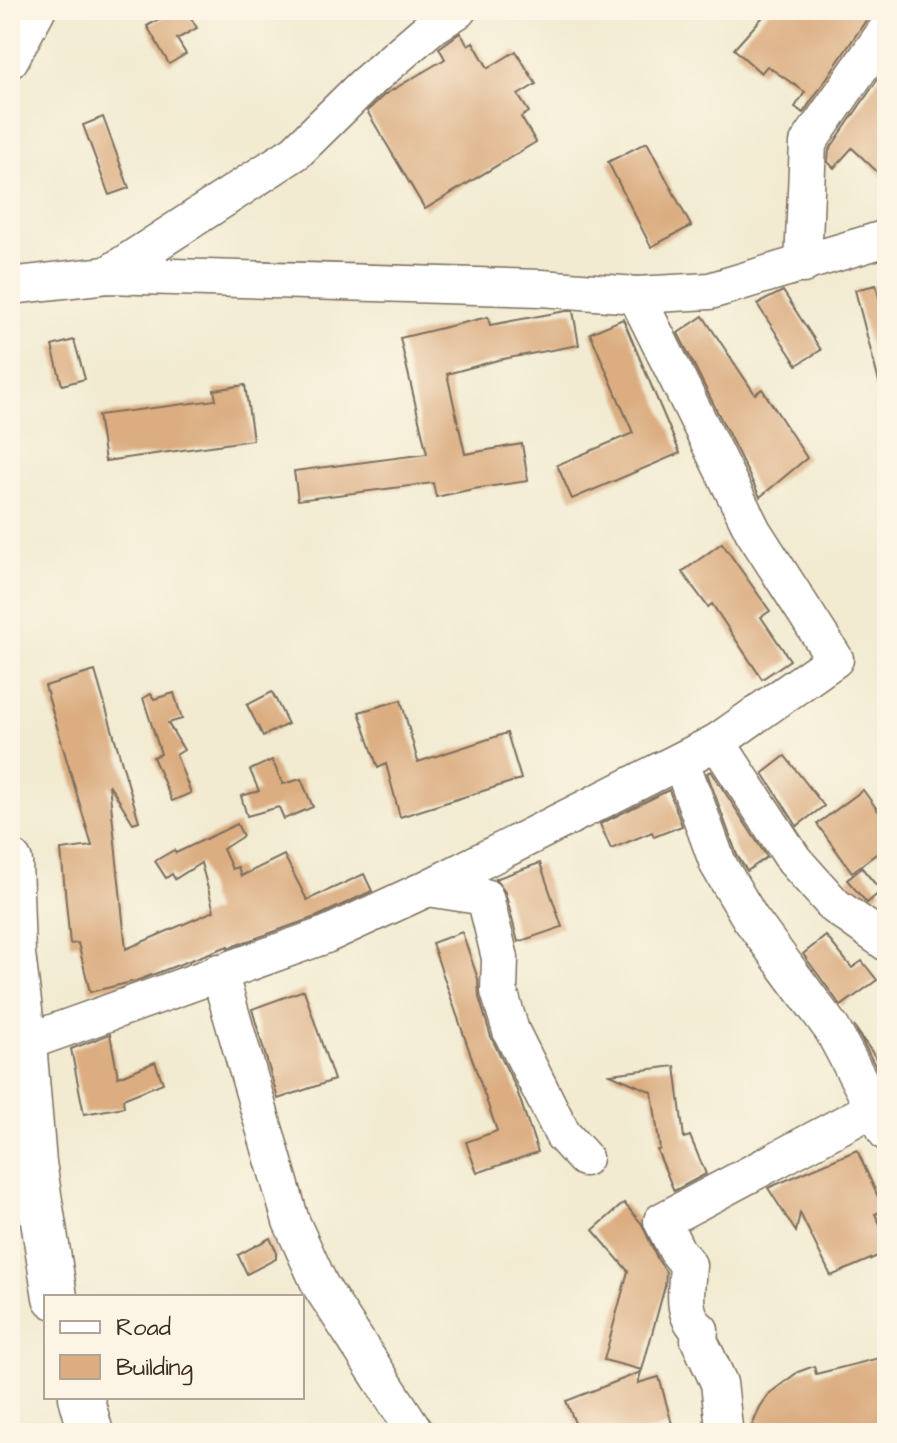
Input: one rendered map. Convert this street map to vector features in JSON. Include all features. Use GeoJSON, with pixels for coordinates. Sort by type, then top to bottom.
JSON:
{"type":"FeatureCollection","features":[{"type":"Feature","properties":{"kind":"main road"},"geometry":{"type":"LineString","coordinates":[[10,862],[13,954],[24,1043],[22,1167],[54,1295]]}},
{"type":"Feature","properties":{"kind":"main road"},"geometry":{"type":"LineString","coordinates":[[82,1399],[91,1433]]}},
{"type":"Feature","properties":{"kind":"street"},"geometry":{"type":"LineString","coordinates":[[10,60],[37,10]]}},
{"type":"Feature","properties":{"kind":"street"},"geometry":{"type":"LineString","coordinates":[[107,275],[296,152],[364,85],[430,28],[458,10]]}},
{"type":"Feature","properties":{"kind":"street"},"geometry":{"type":"LineString","coordinates":[[803,265],[808,143],[887,29]]}},
{"type":"Feature","properties":{"kind":"street"},"geometry":{"type":"LineString","coordinates":[[10,286],[107,275],[541,288],[636,295],[710,291],[887,238]]}},
{"type":"Feature","properties":{"kind":"street"},"geometry":{"type":"LineString","coordinates":[[24,1043],[326,935],[428,888],[717,742],[835,659],[753,531],[636,295]]}},
{"type":"Feature","properties":{"kind":"street"},"geometry":{"type":"LineString","coordinates":[[717,742],[794,860],[835,906],[887,943]]}},
{"type":"Feature","properties":{"kind":"street"},"geometry":{"type":"LineString","coordinates":[[681,762],[718,864],[750,918],[832,1029],[880,1120],[662,1221],[688,1265],[685,1304],[691,1324],[700,1330],[699,1340],[719,1383],[722,1431]]}},
{"type":"Feature","properties":{"kind":"street"},"geometry":{"type":"LineString","coordinates":[[428,888],[485,897],[500,958],[499,991],[511,1031],[563,1135],[584,1158]]}},
{"type":"Feature","properties":{"kind":"street"},"geometry":{"type":"LineString","coordinates":[[219,972],[291,1221],[320,1285],[416,1433]]}},
{"type":"Feature","properties":{"kind":"building"},"geometry":{"type":"Polygon","coordinates":[[[176,10],[186,10],[197,28],[177,39],[186,54],[169,64],[147,26],[176,10]]]}},
{"type":"Feature","properties":{"kind":"building"},"geometry":{"type":"Polygon","coordinates":[[[769,10],[873,10],[803,113],[795,107],[805,92],[767,66],[761,73],[734,49],[769,10]]]}},
{"type":"Feature","properties":{"kind":"building"},"geometry":{"type":"Polygon","coordinates":[[[460,33],[468,45],[473,42],[488,68],[516,51],[536,84],[518,95],[529,112],[521,117],[536,142],[425,209],[367,111],[384,95],[445,59],[439,48],[460,33]]]}},
{"type":"Feature","properties":{"kind":"building"},"geometry":{"type":"Polygon","coordinates":[[[887,66],[887,181],[852,148],[834,168],[828,162],[829,150],[887,66]]]}},
{"type":"Feature","properties":{"kind":"building"},"geometry":{"type":"Polygon","coordinates":[[[103,117],[129,188],[109,195],[83,125],[103,117]]]}},
{"type":"Feature","properties":{"kind":"building"},"geometry":{"type":"Polygon","coordinates":[[[647,142],[691,226],[651,247],[608,162],[647,142]]]}},
{"type":"Feature","properties":{"kind":"building"},"geometry":{"type":"Polygon","coordinates":[[[876,285],[887,328],[887,385],[880,386],[855,290],[876,285]]]}},
{"type":"Feature","properties":{"kind":"building"},"geometry":{"type":"Polygon","coordinates":[[[783,291],[821,350],[797,365],[757,304],[783,291]]]}},
{"type":"Feature","properties":{"kind":"building"},"geometry":{"type":"Polygon","coordinates":[[[573,311],[579,345],[498,360],[447,374],[465,454],[522,444],[528,481],[436,497],[433,483],[298,500],[294,471],[427,454],[400,338],[488,317],[490,325],[573,311]]]}},
{"type":"Feature","properties":{"kind":"building"},"geometry":{"type":"Polygon","coordinates":[[[703,316],[755,394],[762,389],[807,458],[760,497],[678,333],[703,316]]]}},
{"type":"Feature","properties":{"kind":"building"},"geometry":{"type":"Polygon","coordinates":[[[623,319],[680,453],[572,499],[557,465],[633,433],[590,333],[623,319]]]}},
{"type":"Feature","properties":{"kind":"building"},"geometry":{"type":"Polygon","coordinates":[[[74,340],[85,379],[62,385],[52,346],[74,340]]]}},
{"type":"Feature","properties":{"kind":"building"},"geometry":{"type":"Polygon","coordinates":[[[245,385],[253,440],[105,461],[98,415],[216,400],[214,390],[245,385]]]}},
{"type":"Feature","properties":{"kind":"building"},"geometry":{"type":"Polygon","coordinates":[[[722,543],[770,611],[761,617],[790,660],[762,679],[712,604],[708,607],[682,572],[722,543]]]}},
{"type":"Feature","properties":{"kind":"building"},"geometry":{"type":"Polygon","coordinates":[[[95,671],[139,821],[133,823],[109,784],[126,949],[214,911],[201,863],[175,879],[172,874],[166,878],[155,861],[237,824],[243,836],[223,849],[232,869],[238,867],[241,876],[284,855],[307,900],[364,874],[372,891],[318,916],[136,981],[90,992],[78,943],[70,944],[61,850],[92,846],[45,686],[95,671]]]}},
{"type":"Feature","properties":{"kind":"building"},"geometry":{"type":"Polygon","coordinates":[[[272,692],[288,724],[263,736],[247,705],[272,692]]]}},
{"type":"Feature","properties":{"kind":"building"},"geometry":{"type":"Polygon","coordinates":[[[174,693],[182,719],[168,723],[184,750],[176,755],[191,793],[172,801],[153,757],[161,754],[143,698],[151,694],[154,699],[174,693]]]}},
{"type":"Feature","properties":{"kind":"building"},"geometry":{"type":"Polygon","coordinates":[[[401,700],[418,762],[507,733],[521,779],[400,817],[386,764],[378,768],[359,712],[401,700]]]}},
{"type":"Feature","properties":{"kind":"building"},"geometry":{"type":"Polygon","coordinates":[[[785,756],[824,806],[797,826],[763,773],[785,756]]]}},
{"type":"Feature","properties":{"kind":"building"},"geometry":{"type":"Polygon","coordinates":[[[272,760],[283,784],[301,779],[313,807],[284,819],[279,807],[247,816],[241,796],[259,791],[250,770],[272,760]]]}},
{"type":"Feature","properties":{"kind":"building"},"geometry":{"type":"Polygon","coordinates":[[[711,771],[767,857],[747,871],[737,855],[707,773],[711,771]]]}},
{"type":"Feature","properties":{"kind":"building"},"geometry":{"type":"Polygon","coordinates":[[[669,790],[682,826],[654,837],[652,832],[611,849],[600,824],[669,790]]]}},
{"type":"Feature","properties":{"kind":"building"},"geometry":{"type":"Polygon","coordinates":[[[863,790],[887,823],[887,846],[852,872],[817,824],[863,790]]]}},
{"type":"Feature","properties":{"kind":"building"},"geometry":{"type":"Polygon","coordinates":[[[540,863],[562,927],[518,942],[505,892],[495,879],[540,863]]]}},
{"type":"Feature","properties":{"kind":"building"},"geometry":{"type":"Polygon","coordinates":[[[862,868],[881,891],[867,903],[847,880],[862,868]]]}},
{"type":"Feature","properties":{"kind":"building"},"geometry":{"type":"Polygon","coordinates":[[[462,932],[478,979],[479,997],[491,1037],[516,1088],[538,1152],[477,1173],[466,1142],[497,1131],[432,943],[462,932]]]}},
{"type":"Feature","properties":{"kind":"building"},"geometry":{"type":"Polygon","coordinates":[[[826,936],[852,968],[862,961],[877,980],[841,1006],[803,954],[826,936]]]}},
{"type":"Feature","properties":{"kind":"building"},"geometry":{"type":"Polygon","coordinates":[[[304,990],[334,1080],[278,1099],[252,1009],[304,990]]]}},
{"type":"Feature","properties":{"kind":"building"},"geometry":{"type":"Polygon","coordinates":[[[854,1026],[887,1074],[887,1088],[854,1026]]]}},
{"type":"Feature","properties":{"kind":"building"},"geometry":{"type":"Polygon","coordinates":[[[110,1034],[118,1077],[155,1062],[163,1083],[123,1099],[124,1107],[84,1114],[71,1049],[110,1034]]]}},
{"type":"Feature","properties":{"kind":"building"},"geometry":{"type":"Polygon","coordinates":[[[675,1066],[684,1138],[690,1136],[706,1174],[674,1191],[657,1150],[660,1149],[652,1092],[610,1074],[675,1066]]]}},
{"type":"Feature","properties":{"kind":"building"},"geometry":{"type":"Polygon","coordinates":[[[857,1150],[884,1210],[875,1214],[887,1238],[887,1252],[831,1276],[800,1213],[796,1232],[768,1188],[857,1150]]]}},
{"type":"Feature","properties":{"kind":"building"},"geometry":{"type":"Polygon","coordinates":[[[624,1203],[642,1224],[666,1272],[642,1370],[604,1360],[628,1271],[593,1230],[624,1203]]]}},
{"type":"Feature","properties":{"kind":"building"},"geometry":{"type":"Polygon","coordinates":[[[270,1238],[276,1259],[247,1274],[238,1255],[270,1238]]]}},
{"type":"Feature","properties":{"kind":"building"},"geometry":{"type":"Polygon","coordinates":[[[887,1356],[887,1433],[749,1433],[770,1393],[798,1372],[814,1366],[816,1374],[887,1356]]]}},
{"type":"Feature","properties":{"kind":"building"},"geometry":{"type":"Polygon","coordinates":[[[641,1372],[638,1383],[659,1377],[672,1424],[642,1433],[579,1433],[566,1401],[641,1372]]]}}]}
